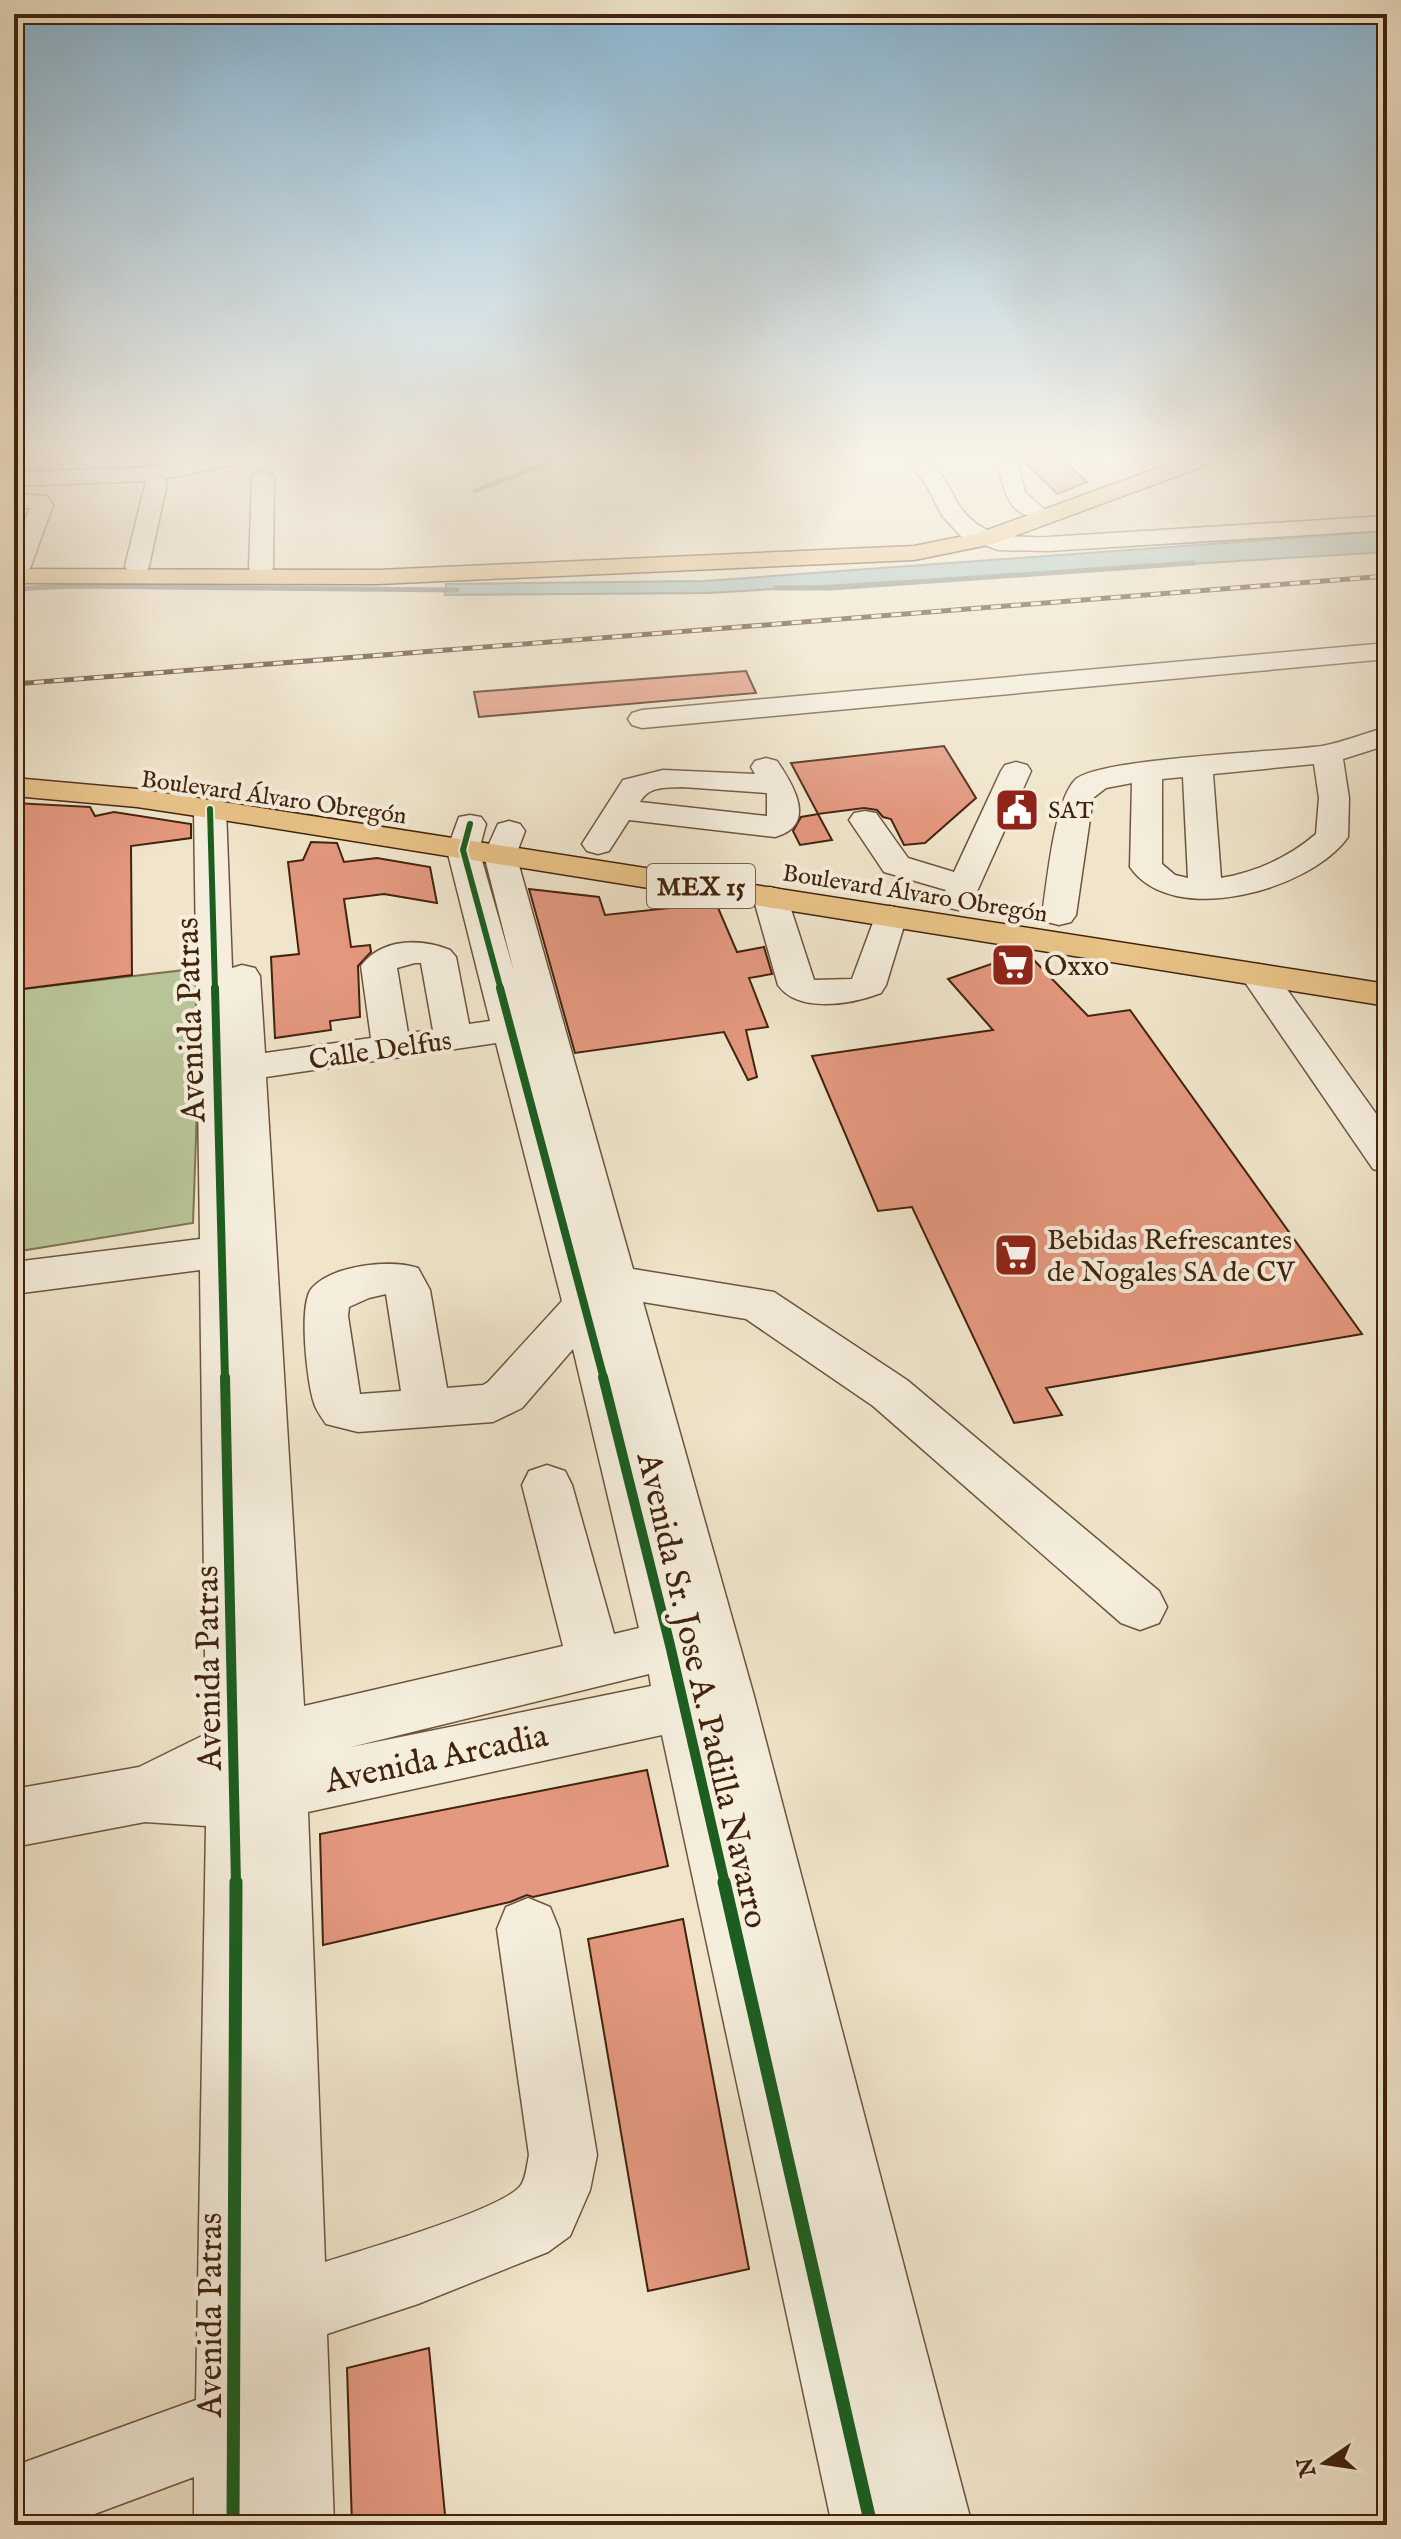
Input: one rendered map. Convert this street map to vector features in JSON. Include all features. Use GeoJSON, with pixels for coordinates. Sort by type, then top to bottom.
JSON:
{"type":"FeatureCollection","features":[{"type":"Feature","properties":{"kind":"main road","name":"Boulevard Álvaro Obregón"},"geometry":{"type":"LineString","coordinates":[[14,767],[178,782],[485,840],[780,886],[961,892],[1045,913],[1387,966]]}},
{"type":"Feature","properties":{"kind":"main road","name":"Boulevard Álvaro Obregón"},"geometry":{"type":"LineString","coordinates":[[14,787],[137,798],[221,811],[485,840],[598,844],[780,886],[834,887],[890,916],[1387,995]]}},
{"type":"Feature","properties":{"kind":"main road"},"geometry":{"type":"LineString","coordinates":[[890,916],[959,908],[1045,913]]}},
{"type":"Feature","properties":{"kind":"street"},"geometry":{"type":"LineString","coordinates":[[642,719],[1387,651]]}},
{"type":"Feature","properties":{"kind":"street"},"geometry":{"type":"LineString","coordinates":[[1045,913],[1078,798],[1087,785],[1097,780],[1147,771],[1327,754],[1387,736]]}},
{"type":"Feature","properties":{"kind":"street"},"geometry":{"type":"LineString","coordinates":[[1147,771],[1146,867],[1163,883],[1205,890],[1243,885],[1273,873],[1322,848],[1332,837],[1334,798],[1327,754]]}},
{"type":"Feature","properties":{"kind":"street"},"geometry":{"type":"LineString","coordinates":[[1198,767],[1205,890]]}},
{"type":"Feature","properties":{"kind":"street"},"geometry":{"type":"LineString","coordinates":[[865,820],[896,865],[961,892],[1016,771]]}},
{"type":"Feature","properties":{"kind":"street"},"geometry":{"type":"LineString","coordinates":[[598,844],[626,798],[649,780],[671,778],[776,787],[781,824],[766,828],[626,798]]}},
{"type":"Feature","properties":{"kind":"street","name":"Avenida Patras"},"geometry":{"type":"LineString","coordinates":[[221,811],[256,1769],[263,2318],[263,2419],[233,2525]]}},
{"type":"Feature","properties":{"kind":"street","name":"Avenida Sr. Jose A. Padilla Navarro"},"geometry":{"type":"LineString","coordinates":[[485,840],[528,1027],[705,1700],[879,2474],[933,2525]]}},
{"type":"Feature","properties":{"kind":"street"},"geometry":{"type":"LineString","coordinates":[[780,886],[796,985],[808,991],[851,990],[868,985],[890,916]]}},
{"type":"Feature","properties":{"kind":"street"},"geometry":{"type":"LineString","coordinates":[[391,1047],[379,966],[389,957],[425,953],[438,957],[453,1038]]}},
{"type":"Feature","properties":{"kind":"street"},"geometry":{"type":"LineString","coordinates":[[1258,975],[1387,1159]]}},
{"type":"Feature","properties":{"kind":"street","name":"Calle Delfus"},"geometry":{"type":"LineString","coordinates":[[232,1070],[528,1027]]}},
{"type":"Feature","properties":{"kind":"street"},"geometry":{"type":"LineString","coordinates":[[14,1278],[238,1250]]}},
{"type":"Feature","properties":{"kind":"street"},"geometry":{"type":"LineString","coordinates":[[427,1408],[477,1407],[493,1403],[505,1395],[600,1295],[634,1284],[742,1300],[773,1312],[890,1393],[1140,1607]]}},
{"type":"Feature","properties":{"kind":"street"},"geometry":{"type":"LineString","coordinates":[[547,1485],[595,1662]]}},
{"type":"Feature","properties":{"kind":"street","name":"Avenida Arcadia"},"geometry":{"type":"LineString","coordinates":[[256,1769],[595,1662],[690,1640]]}},
{"type":"Feature","properties":{"kind":"street","name":"Avenida Arcadia"},"geometry":{"type":"LineString","coordinates":[[14,1818],[145,1794],[256,1769],[705,1700]]}},
{"type":"Feature","properties":{"kind":"street"},"geometry":{"type":"LineString","coordinates":[[263,2318],[418,2268],[523,2227],[545,2211],[555,2190],[563,2155],[528,1929]]}},
{"type":"Feature","properties":{"kind":"street"},"geometry":{"type":"LineString","coordinates":[[14,2514],[24,2501],[263,2419]]}},
{"type":"Feature","properties":{"kind":"street","name":"Avenida Patras"},"geometry":{"type":"LineString","coordinates":[[263,2419],[295,2525]]}},
{"type":"Feature","properties":{"kind":"green space"},"geometry":{"type":"Polygon","coordinates":[[[202,968],[193,1223],[14,1252],[14,990],[202,968]]]}},
{"type":"Feature","properties":{"kind":"water"},"geometry":{"type":"Polygon","coordinates":[[[949,578],[709,593],[445,595],[446,584],[949,578]]]}},
{"type":"Feature","properties":{"kind":"building"},"geometry":{"type":"Polygon","coordinates":[[[746,671],[756,693],[479,717],[474,692],[746,671]]]}},
{"type":"Feature","properties":{"kind":"building"},"geometry":{"type":"Polygon","coordinates":[[[944,746],[976,798],[925,843],[904,845],[891,819],[883,817],[877,810],[864,808],[818,814],[791,763],[944,746]]]}},
{"type":"Feature","properties":{"kind":"building"},"geometry":{"type":"Polygon","coordinates":[[[14,803],[90,807],[95,816],[114,812],[191,824],[191,838],[131,846],[132,975],[14,990],[14,803]]]}},
{"type":"Feature","properties":{"kind":"building"},"geometry":{"type":"Polygon","coordinates":[[[818,814],[832,840],[800,845],[793,831],[801,817],[818,814]]]}},
{"type":"Feature","properties":{"kind":"building"},"geometry":{"type":"Polygon","coordinates":[[[311,842],[337,843],[344,862],[377,858],[430,867],[437,903],[384,894],[344,899],[351,947],[370,945],[371,952],[358,966],[360,1017],[330,1021],[331,1030],[275,1038],[271,957],[299,954],[288,862],[303,860],[311,842]]]}},
{"type":"Feature","properties":{"kind":"building"},"geometry":{"type":"Polygon","coordinates":[[[529,889],[599,897],[605,915],[716,903],[737,952],[764,947],[772,974],[749,978],[768,1027],[746,1030],[757,1077],[748,1080],[724,1032],[575,1053],[529,889]]]}},
{"type":"Feature","properties":{"kind":"building"},"geometry":{"type":"Polygon","coordinates":[[[1026,952],[1088,1016],[1130,1010],[1362,1334],[1046,1388],[1062,1415],[1014,1423],[912,1207],[878,1211],[812,1056],[993,1030],[948,979],[1026,952]]]}},
{"type":"Feature","properties":{"kind":"building"},"geometry":{"type":"Polygon","coordinates":[[[647,1770],[668,1866],[533,1897],[527,1895],[510,1902],[323,1945],[320,1834],[647,1770]]]}},
{"type":"Feature","properties":{"kind":"building"},"geometry":{"type":"Polygon","coordinates":[[[683,1919],[749,2269],[648,2291],[588,1939],[683,1919]]]}},
{"type":"Feature","properties":{"kind":"building"},"geometry":{"type":"Polygon","coordinates":[[[429,2348],[446,2525],[352,2525],[347,2368],[429,2348]]]}},
{"type":"Feature","properties":{"kind":"waterway"},"geometry":{"type":"LineString","coordinates":[[776,588],[831,588],[969,578]]}},
{"type":"Feature","properties":{"kind":"waterway"},"geometry":{"type":"LineString","coordinates":[[14,589],[71,586],[457,590]]}},
{"type":"Feature","properties":{"kind":"railway"},"geometry":{"type":"LineString","coordinates":[[14,684],[1355,578]]}},
{"type":"Feature","properties":{"kind":"cycle path"},"geometry":{"type":"LineString","coordinates":[[210,809],[236,1799],[233,2525]]}},
{"type":"Feature","properties":{"kind":"cycle path"},"geometry":{"type":"LineString","coordinates":[[470,824],[463,850],[585,1305],[670,1645],[871,2525]]}},
{"type":"Feature","properties":{"kind":"place","name":"SAT"},"geometry":{"type":"Point","coordinates":[1017,810]}},
{"type":"Feature","properties":{"kind":"place","name":"Oxxo"},"geometry":{"type":"Point","coordinates":[1013,965]}},
{"type":"Feature","properties":{"kind":"place","name":"Bebidas Refrescantes de Nogales SA de CV"},"geometry":{"type":"Point","coordinates":[1016,1255]}}]}
